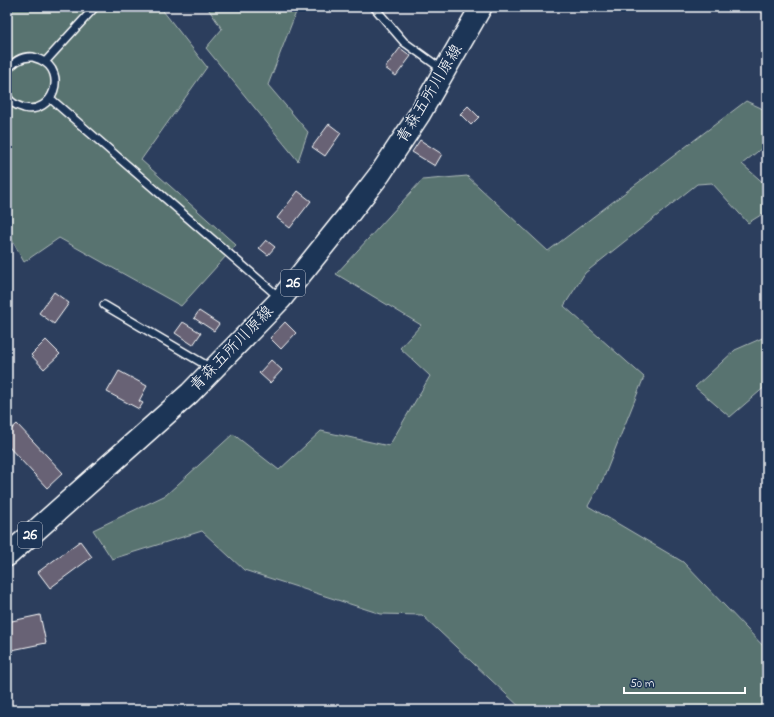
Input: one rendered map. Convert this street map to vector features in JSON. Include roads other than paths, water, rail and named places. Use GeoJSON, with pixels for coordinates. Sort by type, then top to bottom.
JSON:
{"type":"FeatureCollection","features":[{"type":"Feature","properties":{"kind":"main road","name":"青森五所川原線"},"geometry":{"type":"LineString","coordinates":[[7,556],[190,392],[280,299],[380,174],[420,115],[481,7]]}},
{"type":"Feature","properties":{"kind":"lane"},"geometry":{"type":"LineString","coordinates":[[45,62],[95,7]]}},
{"type":"Feature","properties":{"kind":"lane"},"geometry":{"type":"LineString","coordinates":[[374,7],[404,42],[445,71]]}},
{"type":"Feature","properties":{"kind":"lane"},"geometry":{"type":"LineString","coordinates":[[7,96],[17,106],[29,109],[41,107],[51,99],[55,90],[56,79],[52,70],[45,62],[34,57],[22,58],[8,65]]}},
{"type":"Feature","properties":{"kind":"lane"},"geometry":{"type":"LineString","coordinates":[[51,99],[280,299]]}},
{"type":"Feature","properties":{"kind":"lane"},"geometry":{"type":"LineString","coordinates":[[104,305],[213,369]]}}]}
